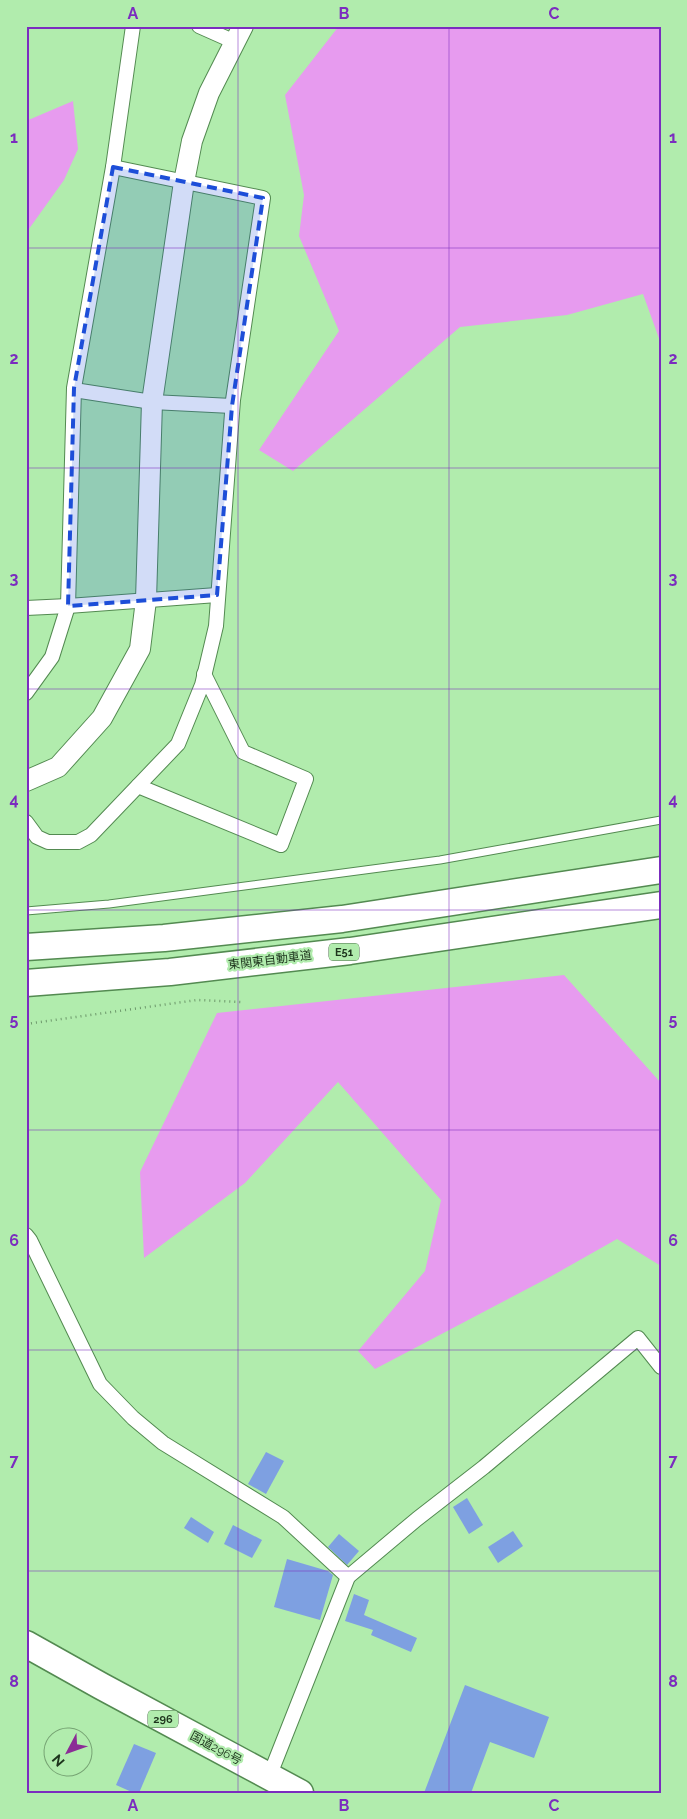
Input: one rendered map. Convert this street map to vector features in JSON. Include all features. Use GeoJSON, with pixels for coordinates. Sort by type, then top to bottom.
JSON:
{"type":"FeatureCollection","features":[{"type":"Feature","properties":{"kind":"highway"},"geometry":{"type":"LineString","coordinates":[[26,947],[164,938],[342,918],[661,870]]}},
{"type":"Feature","properties":{"kind":"highway","name":"東関東自動車道"},"geometry":{"type":"LineString","coordinates":[[26,983],[170,972],[350,951],[661,904]]}},
{"type":"Feature","properties":{"kind":"highway","name":"国道296号"},"geometry":{"type":"LineString","coordinates":[[26,1644],[300,1793]]}},
{"type":"Feature","properties":{"kind":"street"},"geometry":{"type":"LineString","coordinates":[[26,693],[52,657],[68,606],[74,390],[113,167],[133,26]]}},
{"type":"Feature","properties":{"kind":"street"},"geometry":{"type":"LineString","coordinates":[[26,781],[58,767],[102,718],[140,649],[146,600],[152,402],[184,182],[192,141],[209,93],[239,34],[199,26]]}},
{"type":"Feature","properties":{"kind":"street"},"geometry":{"type":"LineString","coordinates":[[26,822],[37,838],[48,842],[78,842],[91,835],[178,744],[204,674],[216,626],[232,406],[263,198],[113,167]]}},
{"type":"Feature","properties":{"kind":"street"},"geometry":{"type":"LineString","coordinates":[[74,390],[152,402],[232,406]]}},
{"type":"Feature","properties":{"kind":"street"},"geometry":{"type":"LineString","coordinates":[[26,608],[217,595]]}},
{"type":"Feature","properties":{"kind":"street"},"geometry":{"type":"LineString","coordinates":[[138,786],[281,845],[306,778],[243,752],[204,674]]}},
{"type":"Feature","properties":{"kind":"street"},"geometry":{"type":"LineString","coordinates":[[26,1235],[100,1384],[133,1418],[163,1443],[283,1517],[348,1577]]}},
{"type":"Feature","properties":{"kind":"street"},"geometry":{"type":"LineString","coordinates":[[269,1777],[348,1577],[417,1519],[484,1467],[638,1338],[661,1367]]}},
{"type":"Feature","properties":{"kind":"lane"},"geometry":{"type":"LineString","coordinates":[[26,911],[109,904],[440,860],[661,820]]}},
{"type":"Feature","properties":{"kind":"path"},"geometry":{"type":"LineString","coordinates":[[26,1024],[197,1000],[242,1002]]}},
{"type":"Feature","properties":{"kind":"highlighted area"},"geometry":{"type":"Polygon","coordinates":[[[113,167],[263,198],[232,406],[217,595],[68,606],[74,388],[113,167]]]}},
{"type":"Feature","properties":{"kind":"shaded area"},"geometry":{"type":"Polygon","coordinates":[[[339,26],[661,26],[661,344],[643,294],[567,315],[460,327],[293,471],[259,450],[339,331],[299,236],[304,195],[285,95],[339,26]]]}},
{"type":"Feature","properties":{"kind":"shaded area"},"geometry":{"type":"Polygon","coordinates":[[[73,101],[78,149],[64,180],[26,233],[26,121],[73,101]]]}},
{"type":"Feature","properties":{"kind":"shaded area"},"geometry":{"type":"Polygon","coordinates":[[[564,975],[661,1083],[661,1266],[617,1239],[548,1278],[375,1369],[358,1351],[425,1271],[441,1200],[338,1082],[245,1183],[144,1258],[140,1172],[217,1013],[564,975]]]}},
{"type":"Feature","properties":{"kind":"building"},"geometry":{"type":"Polygon","coordinates":[[[266,1452],[284,1461],[266,1494],[248,1484],[266,1452]]]}},
{"type":"Feature","properties":{"kind":"building"},"geometry":{"type":"Polygon","coordinates":[[[467,1498],[483,1525],[469,1534],[453,1507],[467,1498]]]}},
{"type":"Feature","properties":{"kind":"building"},"geometry":{"type":"Polygon","coordinates":[[[191,1517],[214,1532],[208,1543],[184,1528],[191,1517]]]}},
{"type":"Feature","properties":{"kind":"building"},"geometry":{"type":"Polygon","coordinates":[[[233,1525],[262,1540],[252,1558],[224,1544],[233,1525]]]}},
{"type":"Feature","properties":{"kind":"building"},"geometry":{"type":"Polygon","coordinates":[[[513,1531],[523,1546],[498,1563],[488,1547],[513,1531]]]}},
{"type":"Feature","properties":{"kind":"building"},"geometry":{"type":"Polygon","coordinates":[[[339,1534],[359,1551],[347,1565],[328,1547],[339,1534]]]}},
{"type":"Feature","properties":{"kind":"building"},"geometry":{"type":"Polygon","coordinates":[[[287,1559],[328,1571],[333,1575],[320,1620],[274,1607],[287,1559]]]}},
{"type":"Feature","properties":{"kind":"building"},"geometry":{"type":"Polygon","coordinates":[[[354,1594],[369,1600],[364,1615],[417,1638],[411,1652],[371,1635],[373,1630],[345,1621],[354,1594]]]}},
{"type":"Feature","properties":{"kind":"building"},"geometry":{"type":"Polygon","coordinates":[[[465,1685],[549,1717],[534,1758],[490,1742],[471,1793],[424,1793],[465,1685]]]}},
{"type":"Feature","properties":{"kind":"building"},"geometry":{"type":"Polygon","coordinates":[[[134,1744],[156,1753],[139,1793],[134,1793],[116,1785],[134,1744]]]}}]}
